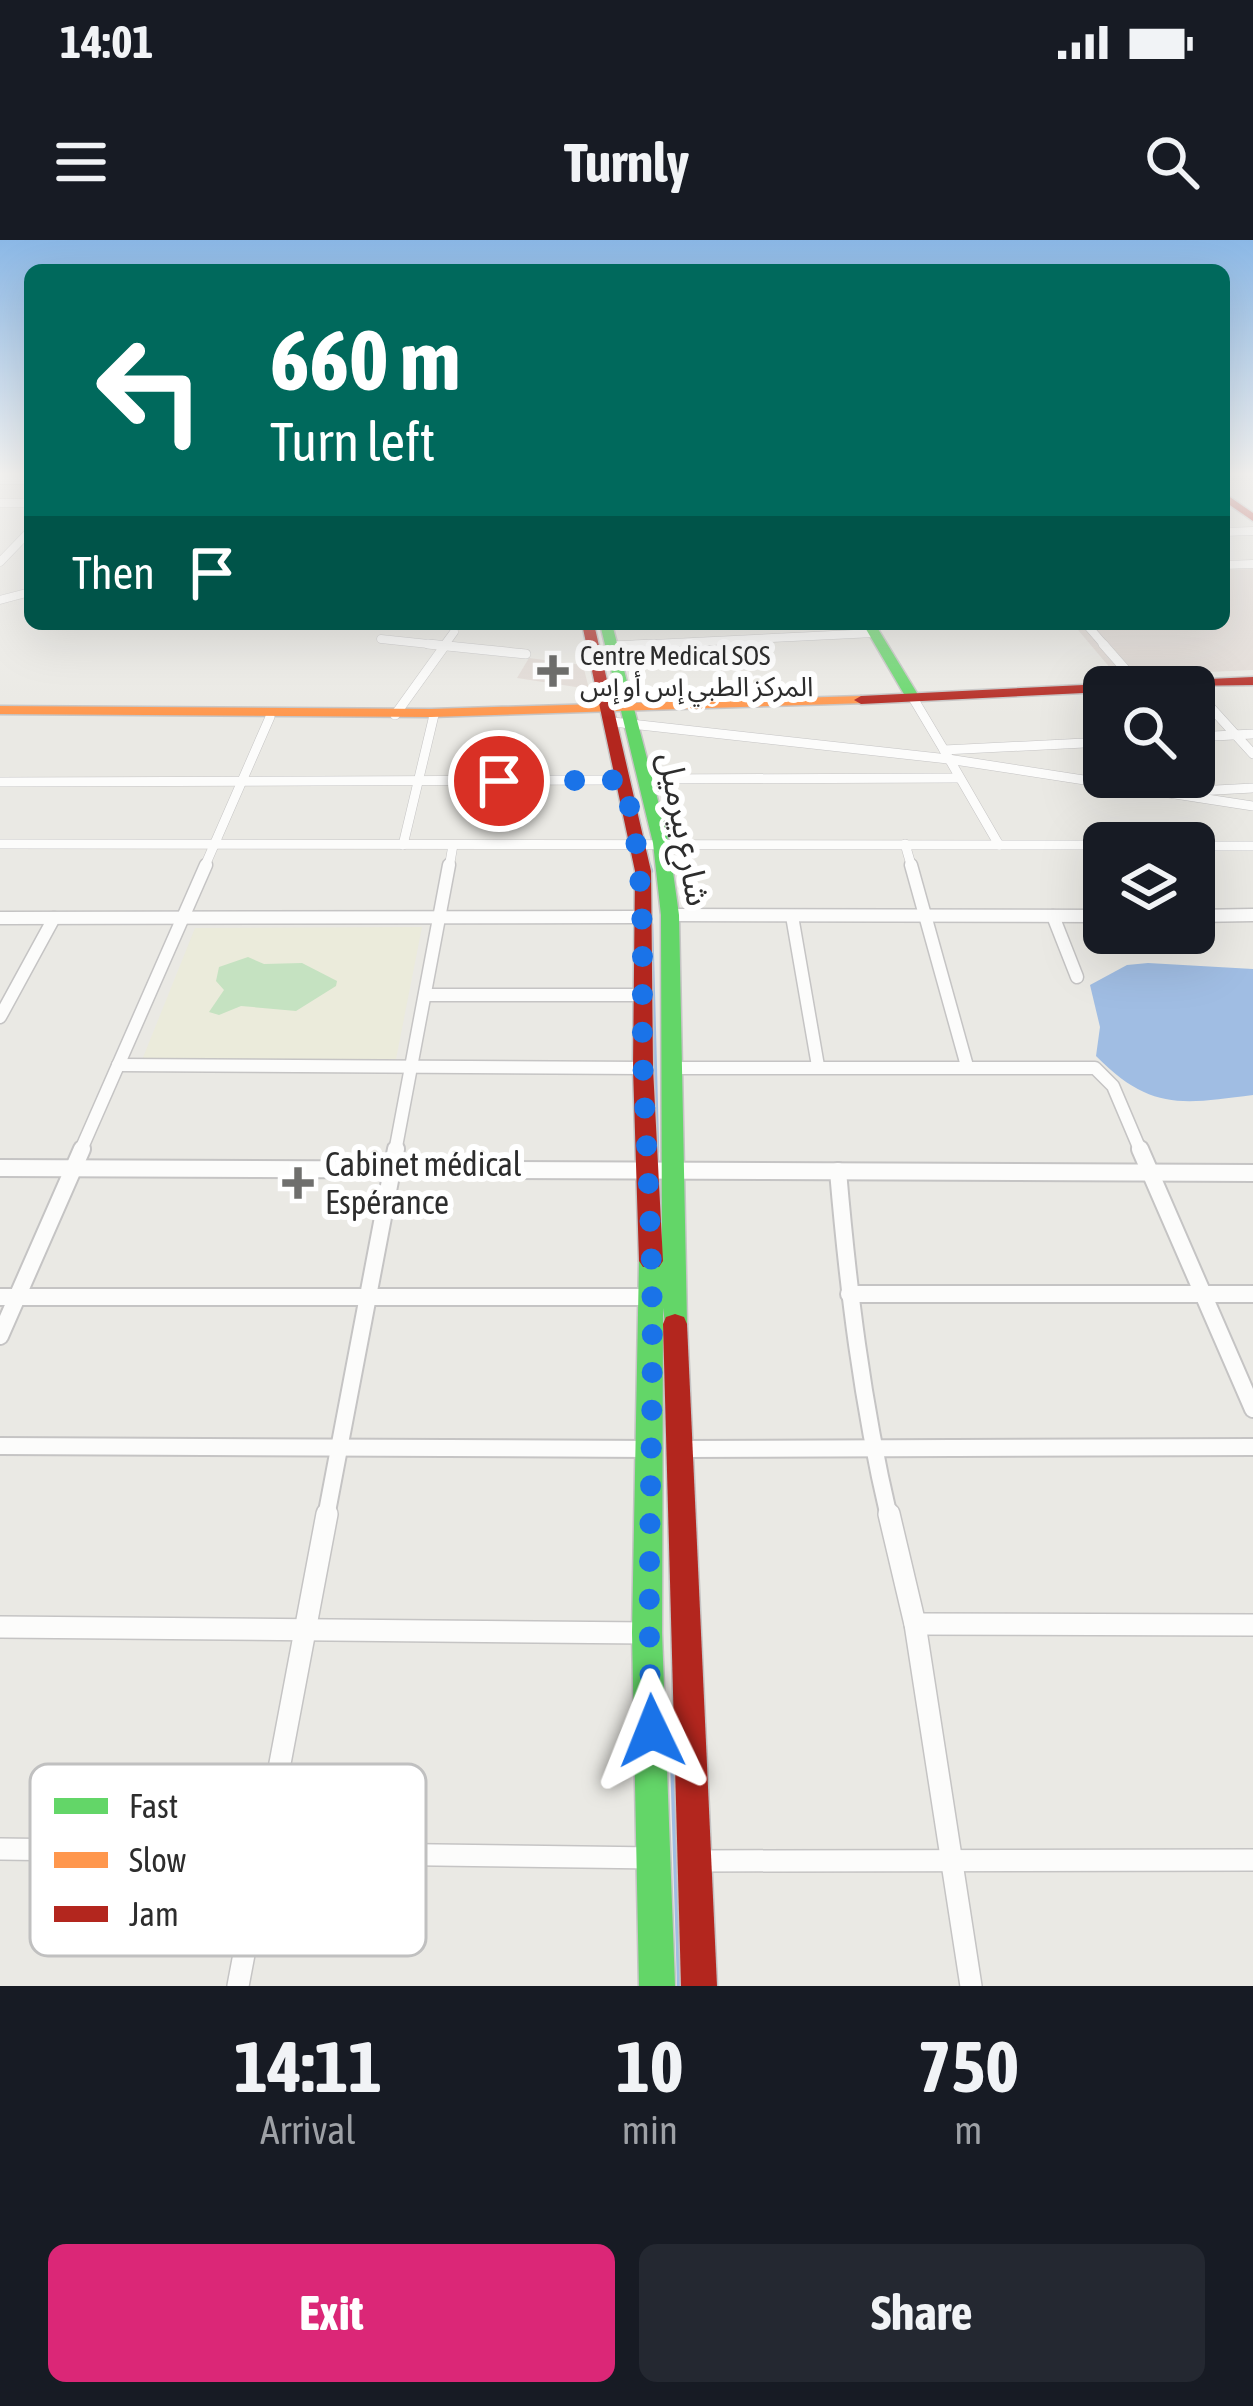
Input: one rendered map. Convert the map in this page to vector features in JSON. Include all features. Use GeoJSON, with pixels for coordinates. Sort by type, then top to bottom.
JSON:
{"type":"FeatureCollection","features":[{"type":"Feature","properties":{"kind":"street","name":"شارع بيرميل"},"geometry":{"type":"LineString","coordinates":[[591,630],[620,717]]}},
{"type":"Feature","properties":{"kind":"street"},"geometry":{"type":"LineString","coordinates":[[609,635],[796,630]]}},
{"type":"Feature","properties":{"kind":"street"},"geometry":{"type":"LineString","coordinates":[[872,630],[999,844]]}},
{"type":"Feature","properties":{"kind":"street"},"geometry":{"type":"LineString","coordinates":[[1091,630],[1123,666]]}},
{"type":"Feature","properties":{"kind":"street"},"geometry":{"type":"LineString","coordinates":[[395,715],[454,632]]}},
{"type":"Feature","properties":{"kind":"street","name":"شارع بيرميل"},"geometry":{"type":"LineString","coordinates":[[609,635],[620,717],[670,915],[677,1449],[699,1986]]}},
{"type":"Feature","properties":{"kind":"street"},"geometry":{"type":"LineString","coordinates":[[381,639],[526,654]]}},
{"type":"Feature","properties":{"kind":"street"},"geometry":{"type":"LineString","coordinates":[[1215,684],[1253,681]]}},
{"type":"Feature","properties":{"kind":"street"},"geometry":{"type":"LineString","coordinates":[[0,710],[270,717],[620,717],[1083,689]]}},
{"type":"Feature","properties":{"kind":"street"},"geometry":{"type":"LineString","coordinates":[[1215,712],[1253,754]]}},
{"type":"Feature","properties":{"kind":"street"},"geometry":{"type":"LineString","coordinates":[[403,844],[434,715]]}},
{"type":"Feature","properties":{"kind":"street"},"geometry":{"type":"LineString","coordinates":[[0,1336],[8,1297],[74,1166],[270,717]]}},
{"type":"Feature","properties":{"kind":"street"},"geometry":{"type":"LineString","coordinates":[[620,717],[946,755],[1083,778]]}},
{"type":"Feature","properties":{"kind":"street"},"geometry":{"type":"LineString","coordinates":[[1215,736],[1253,734]]}},
{"type":"Feature","properties":{"kind":"street"},"geometry":{"type":"LineString","coordinates":[[946,755],[1083,744]]}},
{"type":"Feature","properties":{"kind":"street"},"geometry":{"type":"LineString","coordinates":[[0,782],[959,778]]}},
{"type":"Feature","properties":{"kind":"street"},"geometry":{"type":"LineString","coordinates":[[1215,790],[1253,788]]}},
{"type":"Feature","properties":{"kind":"street"},"geometry":{"type":"LineString","coordinates":[[1201,798],[1253,806]]}},
{"type":"Feature","properties":{"kind":"street","name":"شارع بيرميل"},"geometry":{"type":"LineString","coordinates":[[650,842],[641,917],[652,1297],[647,1633],[657,1858],[657,1986]]}},
{"type":"Feature","properties":{"kind":"street"},"geometry":{"type":"LineString","coordinates":[[0,844],[1083,845]]}},
{"type":"Feature","properties":{"kind":"street"},"geometry":{"type":"LineString","coordinates":[[905,844],[967,1066]]}},
{"type":"Feature","properties":{"kind":"street"},"geometry":{"type":"LineString","coordinates":[[280,1764],[453,845]]}},
{"type":"Feature","properties":{"kind":"street"},"geometry":{"type":"LineString","coordinates":[[1215,846],[1253,846]]}},
{"type":"Feature","properties":{"kind":"street"},"geometry":{"type":"LineString","coordinates":[[670,915],[1083,916]]}},
{"type":"Feature","properties":{"kind":"street"},"geometry":{"type":"LineString","coordinates":[[1215,916],[1253,915]]}},
{"type":"Feature","properties":{"kind":"street"},"geometry":{"type":"LineString","coordinates":[[792,916],[818,1066]]}},
{"type":"Feature","properties":{"kind":"street"},"geometry":{"type":"LineString","coordinates":[[1052,916],[1077,977]]}},
{"type":"Feature","properties":{"kind":"street"},"geometry":{"type":"LineString","coordinates":[[0,918],[641,917]]}},
{"type":"Feature","properties":{"kind":"street"},"geometry":{"type":"LineString","coordinates":[[0,1017],[6,993],[54,918]]}},
{"type":"Feature","properties":{"kind":"street"},"geometry":{"type":"LineString","coordinates":[[425,995],[642,995]]}},
{"type":"Feature","properties":{"kind":"street"},"geometry":{"type":"LineString","coordinates":[[118,1065],[643,1068]]}},
{"type":"Feature","properties":{"kind":"street"},"geometry":{"type":"LineString","coordinates":[[672,1068],[1095,1068],[1108,1076],[1253,1409]]}},
{"type":"Feature","properties":{"kind":"street"},"geometry":{"type":"LineString","coordinates":[[0,1168],[1253,1173]]}},
{"type":"Feature","properties":{"kind":"street"},"geometry":{"type":"LineString","coordinates":[[838,1172],[873,1449],[915,1624],[970,1986]]}},
{"type":"Feature","properties":{"kind":"street"},"geometry":{"type":"LineString","coordinates":[[850,1294],[1253,1294]]}},
{"type":"Feature","properties":{"kind":"street"},"geometry":{"type":"LineString","coordinates":[[8,1297],[652,1297]]}},
{"type":"Feature","properties":{"kind":"street"},"geometry":{"type":"LineString","coordinates":[[0,1446],[1253,1447]]}},
{"type":"Feature","properties":{"kind":"street"},"geometry":{"type":"LineString","coordinates":[[915,1624],[1253,1625]]}},
{"type":"Feature","properties":{"kind":"street"},"geometry":{"type":"LineString","coordinates":[[0,1627],[647,1633]]}},
{"type":"Feature","properties":{"kind":"street"},"geometry":{"type":"LineString","coordinates":[[426,1853],[657,1858]]}},
{"type":"Feature","properties":{"kind":"street"},"geometry":{"type":"LineString","coordinates":[[693,1861],[1253,1860]]}},
{"type":"Feature","properties":{"kind":"street"},"geometry":{"type":"LineString","coordinates":[[238,1986],[243,1956]]}},
{"type":"Feature","properties":{"kind":"shaded area"},"geometry":{"type":"Polygon","coordinates":[[[1253,569],[1253,670],[1109,666],[1078,630],[1230,630],[1230,570],[1253,569]]]}},
{"type":"Feature","properties":{"kind":"shaded area","name":"Centre Medical SOS المركز الطبي إس أو إس"},"geometry":{"type":"Polygon","coordinates":[[[529,658],[583,665],[589,689],[517,678],[529,658]]]}},
{"type":"Feature","properties":{"kind":"shaded area"},"geometry":{"type":"Polygon","coordinates":[[[422,927],[396,1059],[142,1060],[195,928],[422,927]]]}},
{"type":"Feature","properties":{"kind":"green space"},"geometry":{"type":"Polygon","coordinates":[[[248,957],[264,964],[302,963],[337,981],[336,986],[296,1011],[241,1006],[219,1015],[209,1012],[224,990],[216,981],[219,967],[248,957]]]}},
{"type":"Feature","properties":{"kind":"water"},"geometry":{"type":"Polygon","coordinates":[[[1127,965],[1253,969],[1253,1095],[1168,1100],[1133,1087],[1096,1056],[1100,1027],[1090,985],[1127,965]]]}},
{"type":"Feature","properties":{"kind":"waterway"},"geometry":{"type":"LineString","coordinates":[[625,760],[650,868]]}},
{"type":"Feature","properties":{"kind":"waterway"},"geometry":{"type":"LineString","coordinates":[[651,924],[657,1152]]}},
{"type":"Feature","properties":{"kind":"waterway"},"geometry":{"type":"LineString","coordinates":[[674,1758],[681,1986]]}},
{"type":"Feature","properties":{"kind":"traffic: fast"},"geometry":{"type":"LineString","coordinates":[[608,630],[661,843],[670,915],[675,1324]]}},
{"type":"Feature","properties":{"kind":"traffic: fast"},"geometry":{"type":"LineString","coordinates":[[873,630],[913,698]]}},
{"type":"Feature","properties":{"kind":"traffic: fast"},"geometry":{"type":"LineString","coordinates":[[651,1261],[647,1633],[657,1986]]}},
{"type":"Feature","properties":{"kind":"traffic: slow"},"geometry":{"type":"LineString","coordinates":[[0,710],[431,713],[861,700]]}},
{"type":"Feature","properties":{"kind":"traffic: jam"},"geometry":{"type":"LineString","coordinates":[[589,630],[643,871],[643,1068],[651,1261]]}},
{"type":"Feature","properties":{"kind":"traffic: jam"},"geometry":{"type":"LineString","coordinates":[[1215,683],[1253,681]]}},
{"type":"Feature","properties":{"kind":"traffic: jam"},"geometry":{"type":"LineString","coordinates":[[861,700],[1083,689]]}},
{"type":"Feature","properties":{"kind":"traffic: jam"},"geometry":{"type":"LineString","coordinates":[[675,1324],[699,1986]]}},
{"type":"Feature","properties":{"kind":"place","name":"Centre Medical SOS المركز الطبي إس أو إس"},"geometry":{"type":"Point","coordinates":[553,671]}},
{"type":"Feature","properties":{"kind":"place","name":"Cabinet médical Espérance"},"geometry":{"type":"Point","coordinates":[298,1183]}},
{"type":"Feature","properties":{"kind":"route"},"geometry":{"type":"LineString","coordinates":[[499,781],[623,780],[638,832],[643,871],[643,1068],[652,1297],[647,1633],[652,1731]]}}]}
